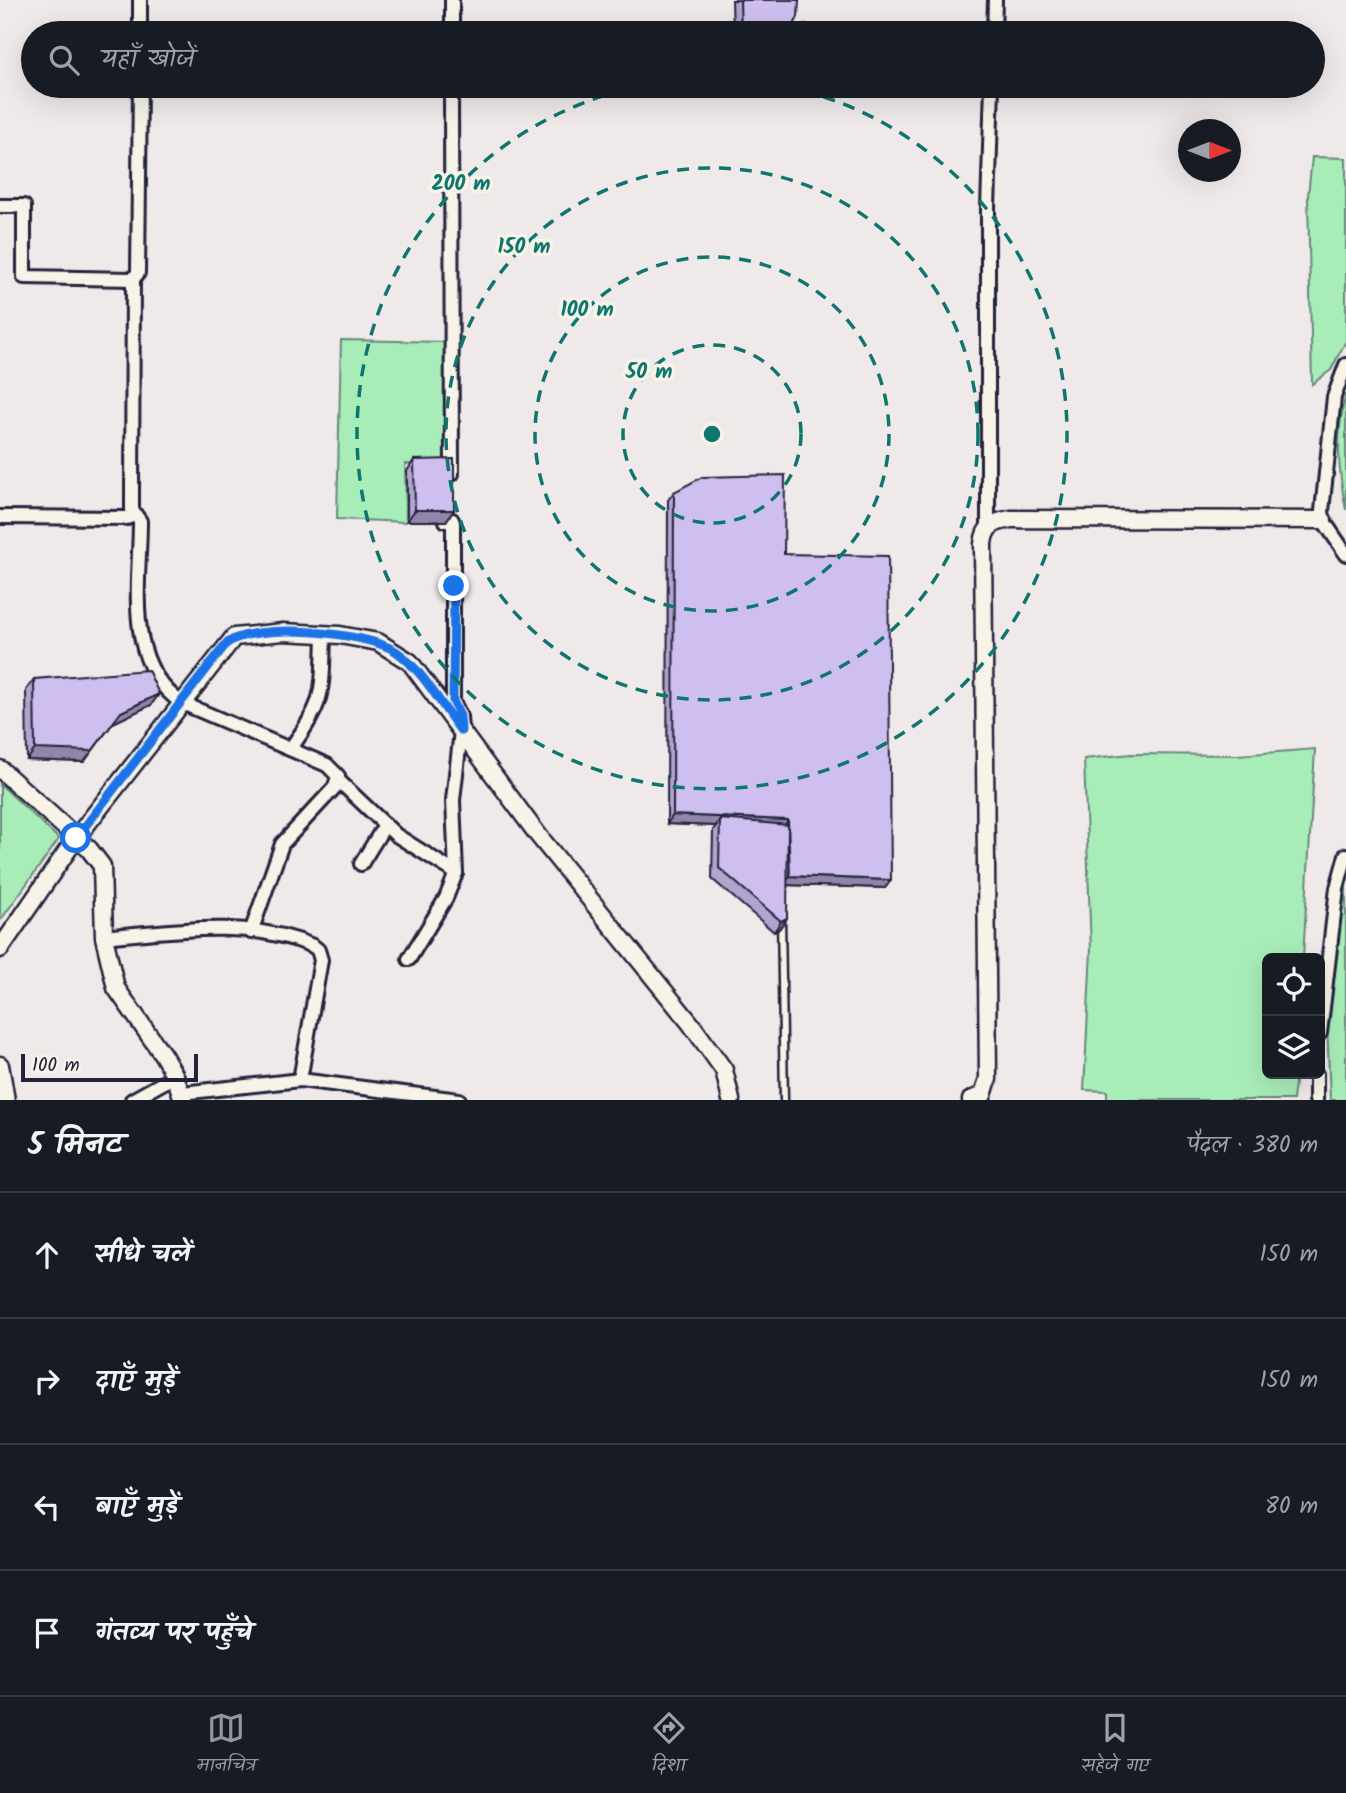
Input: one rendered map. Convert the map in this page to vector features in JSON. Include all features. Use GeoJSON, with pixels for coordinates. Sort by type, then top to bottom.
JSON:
{"type":"FeatureCollection","features":[{"type":"Feature","properties":{"kind":"street"},"geometry":{"type":"LineString","coordinates":[[139,21],[140,0]]}},
{"type":"Feature","properties":{"kind":"street"},"geometry":{"type":"LineString","coordinates":[[452,0],[452,21]]}},
{"type":"Feature","properties":{"kind":"street"},"geometry":{"type":"LineString","coordinates":[[994,21],[995,0]]}},
{"type":"Feature","properties":{"kind":"street"},"geometry":{"type":"LineString","coordinates":[[140,98],[138,273],[133,279],[132,493],[135,515],[140,521],[140,642],[164,691],[182,703],[327,765],[336,773],[338,780],[385,825],[419,852],[456,873]]}},
{"type":"Feature","properties":{"kind":"street"},"geometry":{"type":"LineString","coordinates":[[409,959],[446,898],[456,873],[453,790],[461,731],[460,716],[453,701],[451,98]]}},
{"type":"Feature","properties":{"kind":"street"},"geometry":{"type":"LineString","coordinates":[[971,1100],[983,1096],[988,1079],[983,544],[988,528],[988,208],[992,98]]}},
{"type":"Feature","properties":{"kind":"street"},"geometry":{"type":"LineString","coordinates":[[0,206],[24,206],[24,277],[133,279]]}},
{"type":"Feature","properties":{"kind":"street"},"geometry":{"type":"LineString","coordinates":[[1346,365],[1334,397],[1323,520],[1346,554]]}},
{"type":"Feature","properties":{"kind":"street"},"geometry":{"type":"LineString","coordinates":[[0,517],[127,518],[135,515]]}},
{"type":"Feature","properties":{"kind":"street"},"geometry":{"type":"LineString","coordinates":[[988,528],[994,522],[1011,519],[1323,520]]}},
{"type":"Feature","properties":{"kind":"street"},"geometry":{"type":"LineString","coordinates":[[0,949],[76,838],[234,637],[261,633],[324,634],[362,638],[394,650],[418,672],[538,835],[699,1034],[724,1070],[731,1100]]}},
{"type":"Feature","properties":{"kind":"street"},"geometry":{"type":"LineString","coordinates":[[290,748],[318,708],[324,634]]}},
{"type":"Feature","properties":{"kind":"street"},"geometry":{"type":"LineString","coordinates":[[0,769],[76,838],[102,866],[104,937],[116,989],[175,1076],[183,1097],[300,1080],[459,1100]]}},
{"type":"Feature","properties":{"kind":"street"},"geometry":{"type":"LineString","coordinates":[[251,932],[282,844],[338,780]]}},
{"type":"Feature","properties":{"kind":"street"},"geometry":{"type":"LineString","coordinates":[[360,864],[385,825]]}},
{"type":"Feature","properties":{"kind":"street"},"geometry":{"type":"LineString","coordinates":[[1322,1016],[1337,888],[1346,856]]}},
{"type":"Feature","properties":{"kind":"street"},"geometry":{"type":"LineString","coordinates":[[104,937],[194,928],[251,932],[305,942],[318,950],[320,955],[300,1080]]}},
{"type":"Feature","properties":{"kind":"street"},"geometry":{"type":"LineString","coordinates":[[0,1065],[6,1100]]}},
{"type":"Feature","properties":{"kind":"street"},"geometry":{"type":"LineString","coordinates":[[132,1100],[175,1076]]}},
{"type":"Feature","properties":{"kind":"street"},"geometry":{"type":"LineString","coordinates":[[1316,1079],[1317,1097]]}},
{"type":"Feature","properties":{"kind":"lane"},"geometry":{"type":"LineString","coordinates":[[781,905],[784,1100]]}},
{"type":"Feature","properties":{"kind":"green space"},"geometry":{"type":"Polygon","coordinates":[[[1312,157],[1346,158],[1346,341],[1331,370],[1312,384],[1308,196],[1312,157]]]}},
{"type":"Feature","properties":{"kind":"green space"},"geometry":{"type":"Polygon","coordinates":[[[341,340],[446,342],[446,466],[405,464],[406,522],[337,519],[341,340]]]}},
{"type":"Feature","properties":{"kind":"green space"},"geometry":{"type":"Polygon","coordinates":[[[1346,394],[1346,510],[1339,452],[1340,424],[1346,394]]]}},
{"type":"Feature","properties":{"kind":"green space"},"geometry":{"type":"Polygon","coordinates":[[[1315,749],[1303,953],[1262,953],[1262,1079],[1295,1079],[1293,1100],[1107,1100],[1107,1091],[1084,1090],[1091,950],[1084,759],[1131,754],[1238,755],[1315,749]]]}},
{"type":"Feature","properties":{"kind":"green space"},"geometry":{"type":"Polygon","coordinates":[[[0,784],[59,839],[0,921],[0,784]]]}},
{"type":"Feature","properties":{"kind":"green space"},"geometry":{"type":"Polygon","coordinates":[[[1346,881],[1346,1100],[1330,1100],[1327,1023],[1346,881]]]}},
{"type":"Feature","properties":{"kind":"building"},"geometry":{"type":"Polygon","coordinates":[[[740,0],[799,0],[796,21],[741,21],[740,0]]]}},
{"type":"Feature","properties":{"kind":"building"},"geometry":{"type":"Polygon","coordinates":[[[454,459],[454,510],[415,510],[414,460],[454,459]]]}},
{"type":"Feature","properties":{"kind":"building"},"geometry":{"type":"Polygon","coordinates":[[[785,475],[784,554],[888,556],[891,880],[790,876],[788,820],[673,815],[674,492],[702,477],[785,475]]]}},
{"type":"Feature","properties":{"kind":"building"},"geometry":{"type":"Polygon","coordinates":[[[148,670],[159,694],[121,712],[92,751],[35,749],[34,679],[148,670]]]}},
{"type":"Feature","properties":{"kind":"building"},"geometry":{"type":"Polygon","coordinates":[[[720,819],[788,825],[787,918],[781,921],[719,868],[720,819]]]}},
{"type":"Feature","properties":{"kind":"route"},"geometry":{"type":"LineString","coordinates":[[76,838],[226,644],[234,637],[244,634],[283,632],[340,635],[378,642],[410,662],[461,731],[460,716],[453,706],[454,586]]}}]}
